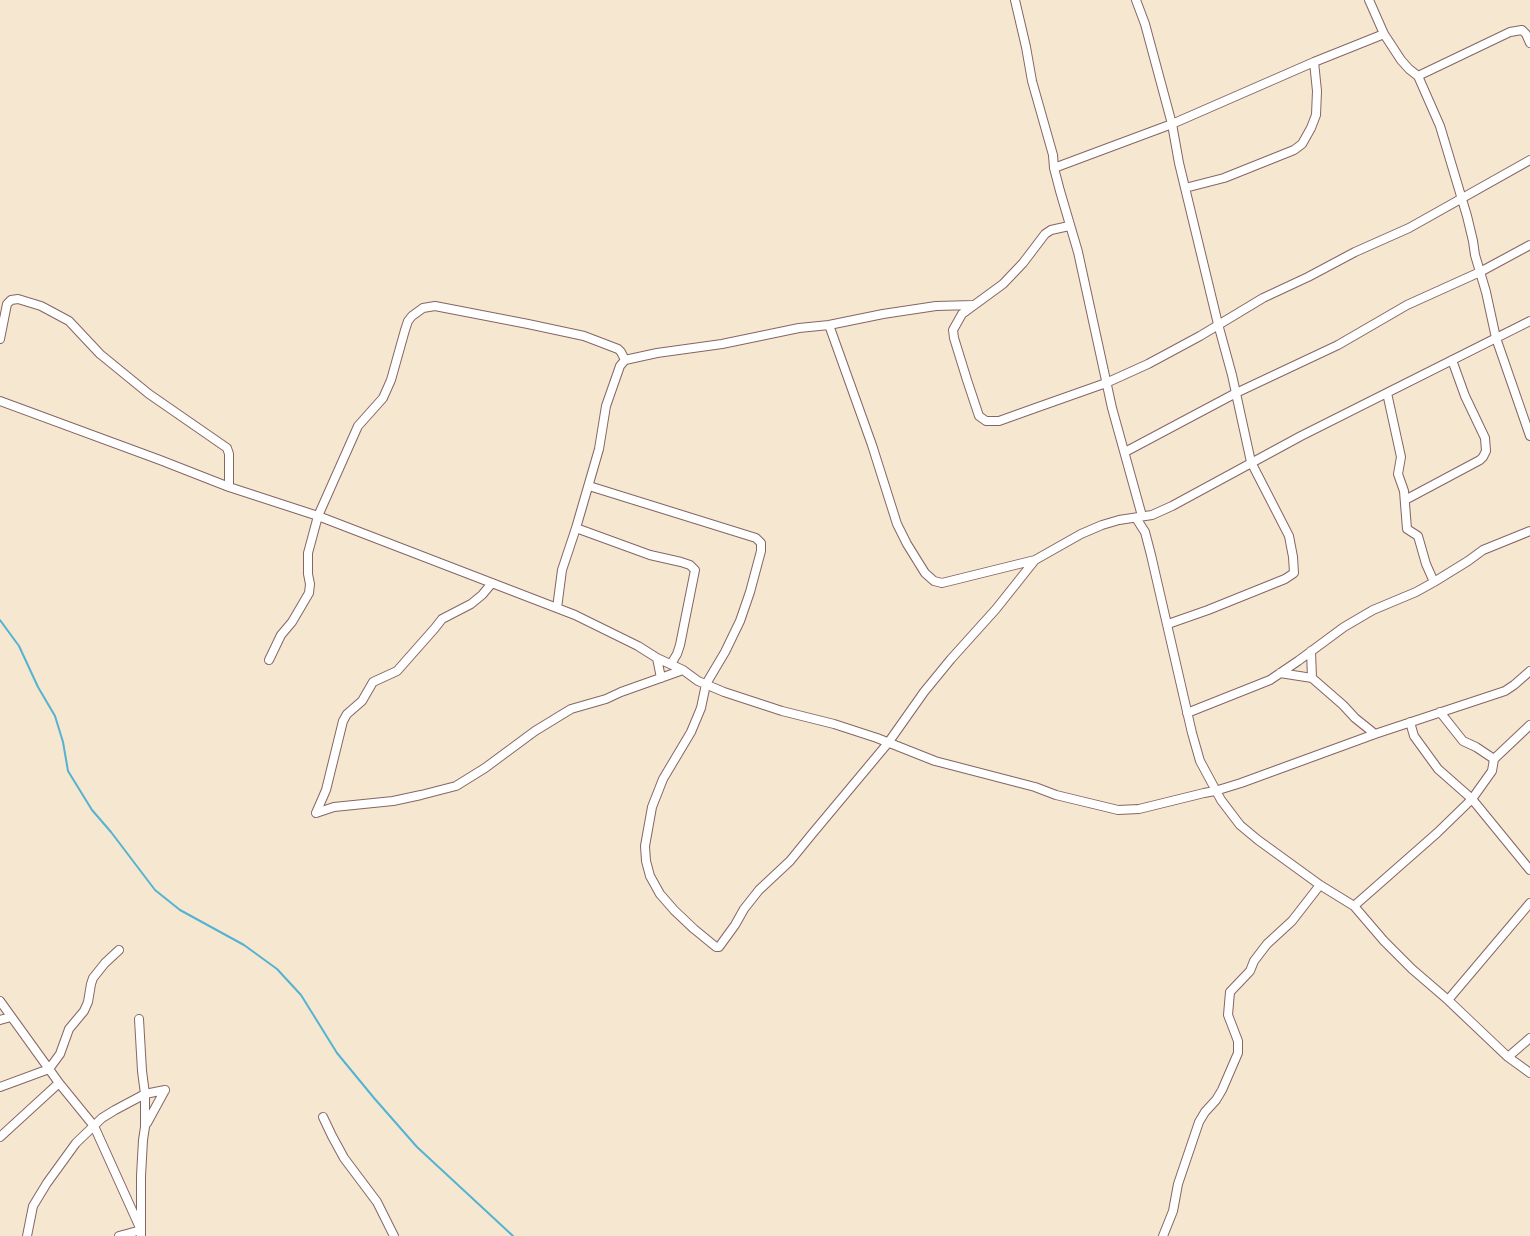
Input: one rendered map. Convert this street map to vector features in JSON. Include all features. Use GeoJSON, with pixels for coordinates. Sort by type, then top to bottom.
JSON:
{"type":"FeatureCollection","features":[{"type":"Feature","properties":{"kind":"street"},"geometry":{"type":"LineString","coordinates":[[1015,0],[1032,81],[1053,155],[1054,168],[1069,226],[1078,252],[1106,383],[1168,624],[1200,761],[1215,791],[1247,831],[1320,885],[1354,906],[1412,969],[1508,1058],[1530,1073]]}},
{"type":"Feature","properties":{"kind":"street"},"geometry":{"type":"LineString","coordinates":[[1137,0],[1172,124],[1179,163],[1251,462],[1289,536],[1294,573],[1285,579],[1168,624]]}},
{"type":"Feature","properties":{"kind":"street"},"geometry":{"type":"LineString","coordinates":[[1369,0],[1384,34],[1408,69],[1418,76],[1440,126],[1473,241],[1496,338],[1530,432]]}},
{"type":"Feature","properties":{"kind":"street"},"geometry":{"type":"LineString","coordinates":[[1418,76],[1516,30],[1522,30],[1530,44]]}},
{"type":"Feature","properties":{"kind":"street"},"geometry":{"type":"LineString","coordinates":[[1054,168],[1172,124],[1384,34]]}},
{"type":"Feature","properties":{"kind":"street"},"geometry":{"type":"LineString","coordinates":[[1185,188],[1224,178],[1294,150],[1302,144],[1316,115],[1317,91],[1314,62]]}},
{"type":"Feature","properties":{"kind":"street"},"geometry":{"type":"LineString","coordinates":[[1069,226],[1051,230],[1045,234],[1023,263],[1003,284],[962,314],[953,330],[979,416],[986,421],[999,421],[1106,383],[1148,364],[1263,298],[1433,216],[1530,160]]}},
{"type":"Feature","properties":{"kind":"street"},"geometry":{"type":"LineString","coordinates":[[1125,452],[1236,393],[1338,345],[1407,305],[1480,272],[1530,244]]}},
{"type":"Feature","properties":{"kind":"street"},"geometry":{"type":"LineString","coordinates":[[0,339],[6,304],[11,300],[18,299],[41,306],[69,321],[100,354],[124,374],[227,448],[229,487]]}},
{"type":"Feature","properties":{"kind":"street"},"geometry":{"type":"LineString","coordinates":[[557,608],[562,570],[599,449],[606,406],[620,366],[625,360],[883,314],[936,306],[973,305]]}},
{"type":"Feature","properties":{"kind":"street"},"geometry":{"type":"LineString","coordinates":[[269,660],[281,635],[292,622],[309,593],[308,553],[318,516],[358,426],[383,398],[391,380],[408,321],[412,316],[423,308],[435,306],[584,336],[618,349],[625,360]]}},
{"type":"Feature","properties":{"kind":"street"},"geometry":{"type":"LineString","coordinates":[[829,325],[872,445],[897,524],[925,573],[934,581],[942,583],[1035,560],[1102,525],[1152,515],[1251,462],[1530,321]]}},
{"type":"Feature","properties":{"kind":"street"},"geometry":{"type":"LineString","coordinates":[[1405,500],[1480,460],[1486,452],[1485,438],[1452,360]]}},
{"type":"Feature","properties":{"kind":"street"},"geometry":{"type":"LineString","coordinates":[[1387,393],[1401,457],[1398,474],[1404,491],[1407,528],[1418,536],[1434,582]]}},
{"type":"Feature","properties":{"kind":"street"},"geometry":{"type":"LineString","coordinates":[[0,401],[229,487],[318,516],[557,608],[611,632],[724,692],[782,711],[834,724],[935,760],[1035,787],[1056,795],[1118,810],[1139,809],[1241,783],[1375,734],[1505,691],[1530,671]]}},
{"type":"Feature","properties":{"kind":"street"},"geometry":{"type":"LineString","coordinates":[[589,486],[756,538],[761,543],[761,551],[740,621],[706,684],[697,720],[663,779],[652,807],[645,846],[650,876],[660,894],[674,910],[719,948],[759,890],[790,861],[888,743],[945,667],[1035,560]]}},
{"type":"Feature","properties":{"kind":"street"},"geometry":{"type":"LineString","coordinates":[[1145,532],[1152,515]]}},
{"type":"Feature","properties":{"kind":"street"},"geometry":{"type":"LineString","coordinates":[[576,528],[650,555],[681,562],[695,570],[680,645],[671,664]]}},
{"type":"Feature","properties":{"kind":"street"},"geometry":{"type":"LineString","coordinates":[[1187,713],[1262,683],[1280,673],[1344,627],[1434,582],[1483,550],[1530,531]]}},
{"type":"Feature","properties":{"kind":"street"},"geometry":{"type":"LineString","coordinates":[[492,583],[471,604],[442,619],[397,670],[373,682],[362,701],[347,714],[343,721],[326,790],[316,813],[334,807],[393,801],[456,786],[571,709],[606,699],[683,670]]}},
{"type":"Feature","properties":{"kind":"street"},"geometry":{"type":"LineString","coordinates":[[1311,651],[1312,678]]}},
{"type":"Feature","properties":{"kind":"street"},"geometry":{"type":"LineString","coordinates":[[657,658],[662,678]]}},
{"type":"Feature","properties":{"kind":"street"},"geometry":{"type":"LineString","coordinates":[[1280,673],[1312,678],[1375,734]]}},
{"type":"Feature","properties":{"kind":"street"},"geometry":{"type":"LineString","coordinates":[[1440,712],[1463,741],[1494,759]]}},
{"type":"Feature","properties":{"kind":"street"},"geometry":{"type":"LineString","coordinates":[[1410,722],[1414,736],[1438,769],[1472,799],[1530,870]]}},
{"type":"Feature","properties":{"kind":"street"},"geometry":{"type":"LineString","coordinates":[[1395,728],[1414,736]]}},
{"type":"Feature","properties":{"kind":"street"},"geometry":{"type":"LineString","coordinates":[[1354,906],[1472,799],[1492,771],[1494,759],[1528,730]]}},
{"type":"Feature","properties":{"kind":"street"},"geometry":{"type":"LineString","coordinates":[[1163,1236],[1173,1211],[1175,1194],[1199,1122],[1222,1090],[1238,1053],[1238,1041],[1228,1015],[1230,992],[1250,971],[1254,961],[1267,944],[1292,921],[1320,885]]}},
{"type":"Feature","properties":{"kind":"street"},"geometry":{"type":"LineString","coordinates":[[1448,1000],[1530,903]]}},
{"type":"Feature","properties":{"kind":"street"},"geometry":{"type":"LineString","coordinates":[[0,1087],[49,1069],[60,1054],[69,1029],[84,1011],[93,978],[119,950]]}},
{"type":"Feature","properties":{"kind":"street"},"geometry":{"type":"LineString","coordinates":[[0,1001],[59,1083],[94,1126],[141,1233]]}},
{"type":"Feature","properties":{"kind":"street"},"geometry":{"type":"LineString","coordinates":[[0,1020],[11,1017]]}},
{"type":"Feature","properties":{"kind":"street"},"geometry":{"type":"LineString","coordinates":[[139,1019],[142,1071],[146,1094],[141,1176],[141,1233]]}},
{"type":"Feature","properties":{"kind":"street"},"geometry":{"type":"LineString","coordinates":[[1508,1058],[1530,1038]]}},
{"type":"Feature","properties":{"kind":"street"},"geometry":{"type":"LineString","coordinates":[[0,1137],[59,1083]]}},
{"type":"Feature","properties":{"kind":"street"},"geometry":{"type":"LineString","coordinates":[[27,1236],[33,1206],[76,1143],[102,1118],[115,1110],[146,1094],[165,1090],[145,1127]]}},
{"type":"Feature","properties":{"kind":"street"},"geometry":{"type":"LineString","coordinates":[[323,1117],[344,1158],[377,1202],[394,1236]]}},
{"type":"Feature","properties":{"kind":"street"},"geometry":{"type":"LineString","coordinates":[[120,1236],[141,1233]]}},
{"type":"Feature","properties":{"kind":"waterway"},"geometry":{"type":"LineString","coordinates":[[0,620],[19,646],[38,687],[55,716],[63,742],[68,771],[92,810],[155,890],[180,910],[244,945],[277,969],[301,995],[337,1053],[417,1147],[513,1236]]}}]}
